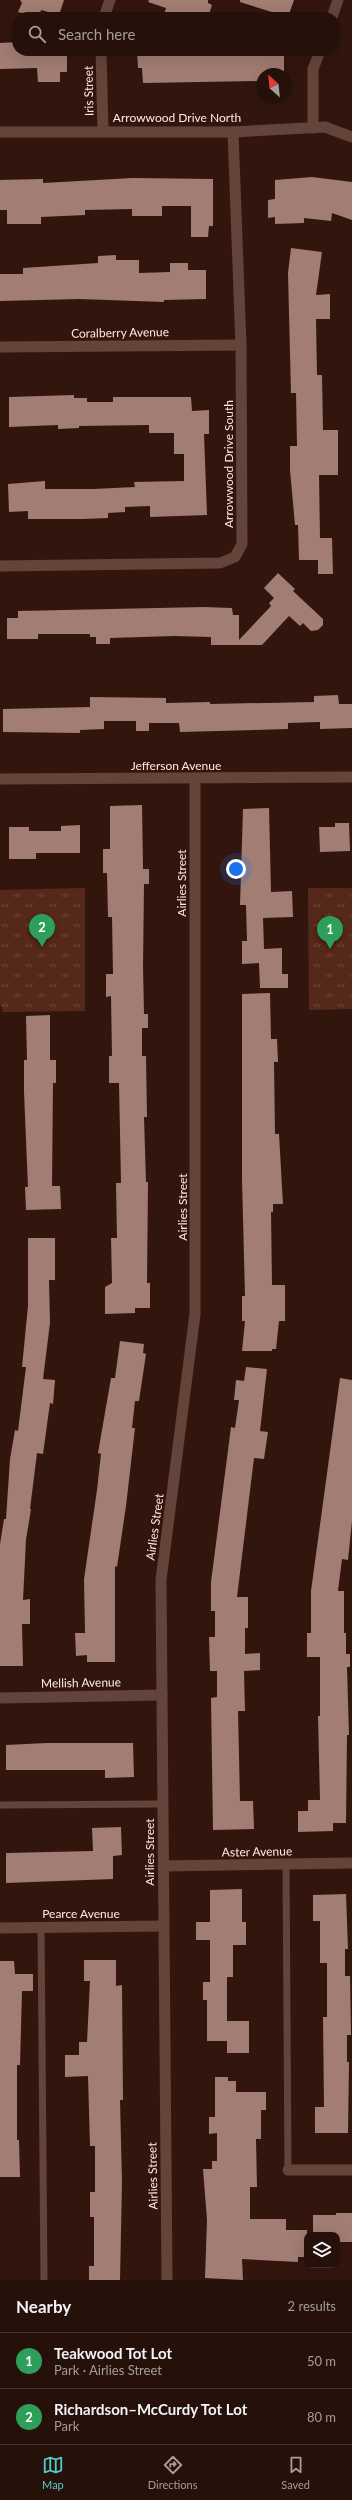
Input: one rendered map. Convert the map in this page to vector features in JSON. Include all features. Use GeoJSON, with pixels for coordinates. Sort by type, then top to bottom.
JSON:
{"type":"FeatureCollection","features":[{"type":"Feature","properties":{"kind":"street"},"geometry":{"type":"LineString","coordinates":[[106,12],[110,0]]}},
{"type":"Feature","properties":{"kind":"street"},"geometry":{"type":"LineString","coordinates":[[334,12],[338,0]]}},
{"type":"Feature","properties":{"kind":"street","name":"Iris Street"},"geometry":{"type":"LineString","coordinates":[[102,56],[103,131]]}},
{"type":"Feature","properties":{"kind":"street"},"geometry":{"type":"LineString","coordinates":[[313,128],[314,68],[318,56]]}},
{"type":"Feature","properties":{"kind":"street","name":"Arrowwood Drive North"},"geometry":{"type":"LineString","coordinates":[[0,132],[233,132],[325,127],[352,137]]}},
{"type":"Feature","properties":{"kind":"street","name":"Arrowwood Drive South"},"geometry":{"type":"LineString","coordinates":[[0,566],[220,563],[235,557],[242,544],[241,345],[233,132]]}},
{"type":"Feature","properties":{"kind":"street","name":"Coralberry Avenue"},"geometry":{"type":"LineString","coordinates":[[0,347],[241,345]]}},
{"type":"Feature","properties":{"kind":"street","name":"Jefferson Avenue"},"geometry":{"type":"LineString","coordinates":[[0,779],[195,779],[352,776]]}},
{"type":"Feature","properties":{"kind":"street","name":"Airlies Street"},"geometry":{"type":"LineString","coordinates":[[167,2280],[161,1580],[195,1314],[195,779]]}},
{"type":"Feature","properties":{"kind":"street","name":"Mellish Avenue"},"geometry":{"type":"LineString","coordinates":[[0,1698],[162,1695]]}},
{"type":"Feature","properties":{"kind":"street","name":"Aster Avenue"},"geometry":{"type":"LineString","coordinates":[[163,1866],[352,1863]]}},
{"type":"Feature","properties":{"kind":"street","name":"Pearce Avenue"},"geometry":{"type":"LineString","coordinates":[[0,1928],[163,1926]]}},
{"type":"Feature","properties":{"kind":"street"},"geometry":{"type":"LineString","coordinates":[[288,2170],[352,2170]]}},
{"type":"Feature","properties":{"kind":"lane"},"geometry":{"type":"LineString","coordinates":[[0,1805],[162,1804]]}},
{"type":"Feature","properties":{"kind":"lane"},"geometry":{"type":"LineString","coordinates":[[286,1865],[288,2170]]}},
{"type":"Feature","properties":{"kind":"lane"},"geometry":{"type":"LineString","coordinates":[[41,1927],[44,2280]]}},
{"type":"Feature","properties":{"kind":"green space"},"geometry":{"type":"Polygon","coordinates":[[[85,888],[85,1011],[3,1012],[0,1003],[0,890],[85,888]]]}},
{"type":"Feature","properties":{"kind":"green space"},"geometry":{"type":"Polygon","coordinates":[[[308,888],[352,888],[352,1009],[309,1010],[308,888]]]}},
{"type":"Feature","properties":{"kind":"building"},"geometry":{"type":"Polygon","coordinates":[[[20,0],[64,0],[60,12],[48,12],[41,10],[40,12],[18,12],[22,3],[20,0]]]}},
{"type":"Feature","properties":{"kind":"building"},"geometry":{"type":"Polygon","coordinates":[[[149,0],[208,0],[208,3],[212,5],[210,12],[165,12],[166,8],[148,2],[149,0]]]}},
{"type":"Feature","properties":{"kind":"building"},"geometry":{"type":"Polygon","coordinates":[[[240,0],[294,0],[290,12],[272,12],[240,2],[240,0]]]}},
{"type":"Feature","properties":{"kind":"building"},"geometry":{"type":"Polygon","coordinates":[[[12,42],[12,56],[67,56],[67,72],[60,72],[60,82],[38,82],[37,68],[0,69],[0,43],[12,42]]]}},
{"type":"Feature","properties":{"kind":"building"},"geometry":{"type":"Polygon","coordinates":[[[137,56],[284,56],[284,68],[256,68],[256,81],[143,83],[142,68],[138,68],[137,56]]]}},
{"type":"Feature","properties":{"kind":"building"},"geometry":{"type":"Polygon","coordinates":[[[312,177],[352,182],[352,220],[332,213],[331,221],[304,218],[304,223],[275,224],[275,217],[268,218],[268,200],[275,199],[275,180],[312,177]]]}},
{"type":"Feature","properties":{"kind":"building"},"geometry":{"type":"Polygon","coordinates":[[[132,178],[213,179],[213,226],[209,226],[208,237],[191,237],[191,206],[162,206],[162,216],[132,216],[132,209],[85,210],[85,215],[41,217],[41,224],[7,224],[7,210],[0,210],[0,180],[43,179],[43,183],[132,178]]]}},
{"type":"Feature","properties":{"kind":"building"},"geometry":{"type":"Polygon","coordinates":[[[291,248],[322,252],[316,295],[330,294],[330,319],[316,319],[317,375],[322,375],[323,430],[338,430],[338,475],[319,475],[320,538],[332,538],[333,574],[318,574],[318,560],[299,560],[298,525],[295,525],[290,470],[290,446],[297,446],[296,393],[291,393],[288,273],[291,248]]]}},
{"type":"Feature","properties":{"kind":"building"},"geometry":{"type":"Polygon","coordinates":[[[116,255],[116,260],[139,260],[139,273],[170,272],[170,263],[188,263],[188,270],[206,270],[206,299],[164,300],[164,302],[79,299],[0,301],[0,274],[23,274],[23,268],[98,263],[98,256],[116,255]]]}},
{"type":"Feature","properties":{"kind":"building"},"geometry":{"type":"Polygon","coordinates":[[[74,395],[74,398],[87,398],[87,402],[113,402],[113,397],[191,397],[192,411],[209,410],[209,434],[204,434],[207,515],[150,517],[150,506],[125,507],[125,512],[108,513],[108,518],[28,519],[28,511],[9,512],[8,484],[45,481],[45,489],[93,489],[135,487],[134,482],[184,481],[184,454],[174,454],[174,433],[149,433],[149,425],[79,426],[79,428],[58,429],[58,425],[9,427],[9,397],[74,395]]]}},
{"type":"Feature","properties":{"kind":"building"},"geometry":{"type":"Polygon","coordinates":[[[278,573],[295,589],[293,591],[323,619],[323,625],[318,630],[311,631],[303,623],[300,626],[289,616],[262,645],[211,645],[211,637],[174,636],[110,638],[110,644],[96,644],[96,637],[90,637],[90,634],[38,634],[38,639],[7,639],[7,618],[18,618],[18,611],[204,607],[232,608],[233,615],[239,615],[239,640],[271,606],[269,603],[274,598],[264,588],[278,573]]]}},
{"type":"Feature","properties":{"kind":"building"},"geometry":{"type":"Polygon","coordinates":[[[338,695],[339,704],[352,704],[352,728],[320,729],[320,722],[288,723],[288,729],[180,732],[179,723],[149,723],[149,731],[136,731],[136,721],[104,721],[104,729],[80,730],[80,733],[3,732],[3,709],[90,707],[90,697],[166,698],[166,703],[210,702],[210,704],[314,702],[314,696],[338,695]]]}},
{"type":"Feature","properties":{"kind":"building"},"geometry":{"type":"Polygon","coordinates":[[[142,805],[143,869],[149,869],[149,884],[144,884],[143,967],[144,1014],[148,1014],[148,1028],[142,1028],[142,1056],[146,1056],[147,1117],[144,1117],[146,1182],[148,1182],[147,1283],[150,1283],[150,1308],[135,1308],[135,1313],[105,1314],[105,1287],[112,1283],[111,1238],[117,1238],[116,1183],[121,1183],[119,1083],[109,1083],[109,1056],[112,1056],[111,996],[106,997],[106,974],[113,974],[112,917],[108,917],[107,873],[103,873],[103,849],[110,849],[110,806],[142,805]]]}},
{"type":"Feature","properties":{"kind":"building"},"geometry":{"type":"Polygon","coordinates":[[[269,808],[271,892],[292,891],[293,917],[263,918],[264,949],[282,948],[282,974],[288,974],[288,988],[260,988],[259,963],[242,964],[242,941],[247,941],[246,905],[240,905],[243,809],[269,808]]]}},
{"type":"Feature","properties":{"kind":"building"},"geometry":{"type":"Polygon","coordinates":[[[335,823],[349,823],[350,851],[320,852],[319,827],[335,827],[335,823]]]}},
{"type":"Feature","properties":{"kind":"building"},"geometry":{"type":"Polygon","coordinates":[[[80,825],[80,853],[36,853],[36,859],[9,859],[9,827],[29,827],[29,831],[61,831],[61,826],[80,825]]]}},
{"type":"Feature","properties":{"kind":"building"},"geometry":{"type":"Polygon","coordinates":[[[270,993],[271,1039],[277,1039],[278,1062],[274,1062],[275,1134],[279,1134],[283,1204],[273,1204],[273,1212],[271,1212],[272,1285],[285,1285],[285,1321],[279,1321],[276,1349],[272,1349],[272,1351],[242,1351],[245,1321],[242,1321],[242,1296],[245,1296],[242,1179],[242,994],[270,993]]]}},
{"type":"Feature","properties":{"kind":"building"},"geometry":{"type":"Polygon","coordinates":[[[50,1015],[50,1060],[56,1060],[56,1083],[53,1083],[52,1186],[60,1186],[61,1209],[26,1210],[25,1187],[28,1187],[24,1060],[27,1060],[26,1016],[50,1015]]]}},
{"type":"Feature","properties":{"kind":"building"},"geometry":{"type":"Polygon","coordinates":[[[28,1238],[55,1238],[55,1280],[49,1280],[50,1323],[43,1379],[55,1380],[53,1404],[50,1403],[43,1454],[37,1453],[26,1540],[23,1600],[30,1599],[30,1624],[22,1624],[23,1666],[0,1666],[0,1544],[4,1519],[6,1519],[10,1459],[15,1430],[18,1431],[26,1367],[22,1367],[28,1306],[28,1238]]]}},
{"type":"Feature","properties":{"kind":"building"},"geometry":{"type":"Polygon","coordinates":[[[120,1341],[144,1344],[143,1353],[146,1354],[139,1401],[135,1401],[132,1428],[135,1428],[126,1506],[117,1567],[115,1566],[115,1662],[87,1662],[87,1655],[76,1656],[75,1633],[85,1633],[84,1579],[101,1454],[98,1453],[111,1378],[115,1378],[120,1341]]]}},
{"type":"Feature","properties":{"kind":"building"},"geometry":{"type":"Polygon","coordinates":[[[246,1367],[267,1369],[260,1431],[268,1432],[264,1459],[254,1458],[237,1597],[248,1597],[248,1628],[245,1628],[245,1654],[260,1653],[260,1670],[244,1671],[245,1711],[238,1711],[240,1801],[253,1801],[254,1829],[213,1830],[211,1698],[217,1697],[217,1671],[210,1671],[209,1637],[215,1637],[215,1611],[211,1611],[211,1582],[231,1427],[235,1428],[239,1400],[234,1400],[236,1380],[244,1381],[246,1367]]]}},
{"type":"Feature","properties":{"kind":"building"},"geometry":{"type":"Polygon","coordinates":[[[340,1378],[352,1380],[352,1521],[348,1560],[342,1559],[338,1591],[344,1591],[344,1633],[346,1633],[346,1654],[350,1654],[350,1667],[347,1667],[349,1735],[347,1735],[346,1823],[333,1823],[333,1831],[298,1832],[298,1811],[308,1811],[308,1800],[320,1800],[318,1716],[320,1716],[320,1657],[307,1657],[307,1633],[311,1633],[311,1591],[340,1378]]]}},
{"type":"Feature","properties":{"kind":"building"},"geometry":{"type":"Polygon","coordinates":[[[47,1743],[133,1743],[134,1777],[105,1778],[105,1770],[6,1770],[6,1745],[47,1743]]]}},
{"type":"Feature","properties":{"kind":"building"},"geometry":{"type":"Polygon","coordinates":[[[121,1827],[122,1855],[113,1856],[113,1879],[6,1883],[6,1853],[93,1851],[92,1828],[121,1827]]]}},
{"type":"Feature","properties":{"kind":"building"},"geometry":{"type":"Polygon","coordinates":[[[242,1889],[242,1922],[246,1922],[246,1945],[233,1945],[233,1977],[227,1977],[227,2021],[249,2021],[249,2053],[227,2053],[227,2041],[207,2041],[207,2000],[203,2000],[203,1982],[210,1982],[210,1940],[196,1940],[196,1922],[210,1922],[210,1890],[242,1889]]]}},
{"type":"Feature","properties":{"kind":"building"},"geometry":{"type":"Polygon","coordinates":[[[346,1894],[348,1949],[345,1949],[345,1976],[350,1976],[351,2035],[347,2035],[347,2062],[349,2062],[348,2133],[315,2133],[315,2107],[324,2107],[323,2017],[327,2017],[327,1963],[320,1963],[320,1921],[313,1921],[313,1895],[346,1894]]]}},
{"type":"Feature","properties":{"kind":"building"},"geometry":{"type":"Polygon","coordinates":[[[84,1960],[116,1960],[116,1986],[122,1985],[123,2100],[120,2100],[122,2182],[120,2280],[89,2280],[89,2266],[94,2266],[94,2217],[90,2217],[90,2192],[95,2192],[95,2146],[90,2146],[88,2076],[65,2077],[65,2055],[79,2055],[79,2042],[87,2042],[90,1981],[84,1981],[84,1960]]]}},
{"type":"Feature","properties":{"kind":"building"},"geometry":{"type":"Polygon","coordinates":[[[0,1961],[14,1961],[15,1974],[33,1974],[33,1991],[22,1991],[20,2065],[17,2065],[17,2140],[19,2140],[20,2177],[0,2177],[0,1961]]]}},
{"type":"Feature","properties":{"kind":"building"},"geometry":{"type":"Polygon","coordinates":[[[215,2077],[228,2077],[228,2081],[236,2081],[236,2092],[266,2092],[266,2110],[261,2110],[261,2139],[256,2139],[257,2187],[250,2187],[250,2219],[286,2219],[286,2230],[307,2230],[307,2232],[304,2232],[304,2257],[298,2257],[298,2262],[242,2259],[243,2280],[205,2278],[207,2220],[203,2169],[212,2169],[212,2161],[217,2161],[217,2133],[209,2134],[209,2117],[215,2117],[215,2077]]]}},
{"type":"Feature","properties":{"kind":"building"},"geometry":{"type":"Polygon","coordinates":[[[336,2213],[352,2213],[352,2242],[340,2242],[340,2232],[313,2232],[313,2215],[336,2215],[336,2213]]]}},
{"type":"Feature","properties":{"kind":"place","name":"Richardson–McCurdy Tot Lot"},"geometry":{"type":"Point","coordinates":[42,947]}},
{"type":"Feature","properties":{"kind":"place","name":"Teakwood Tot Lot"},"geometry":{"type":"Point","coordinates":[330,949]}}]}
